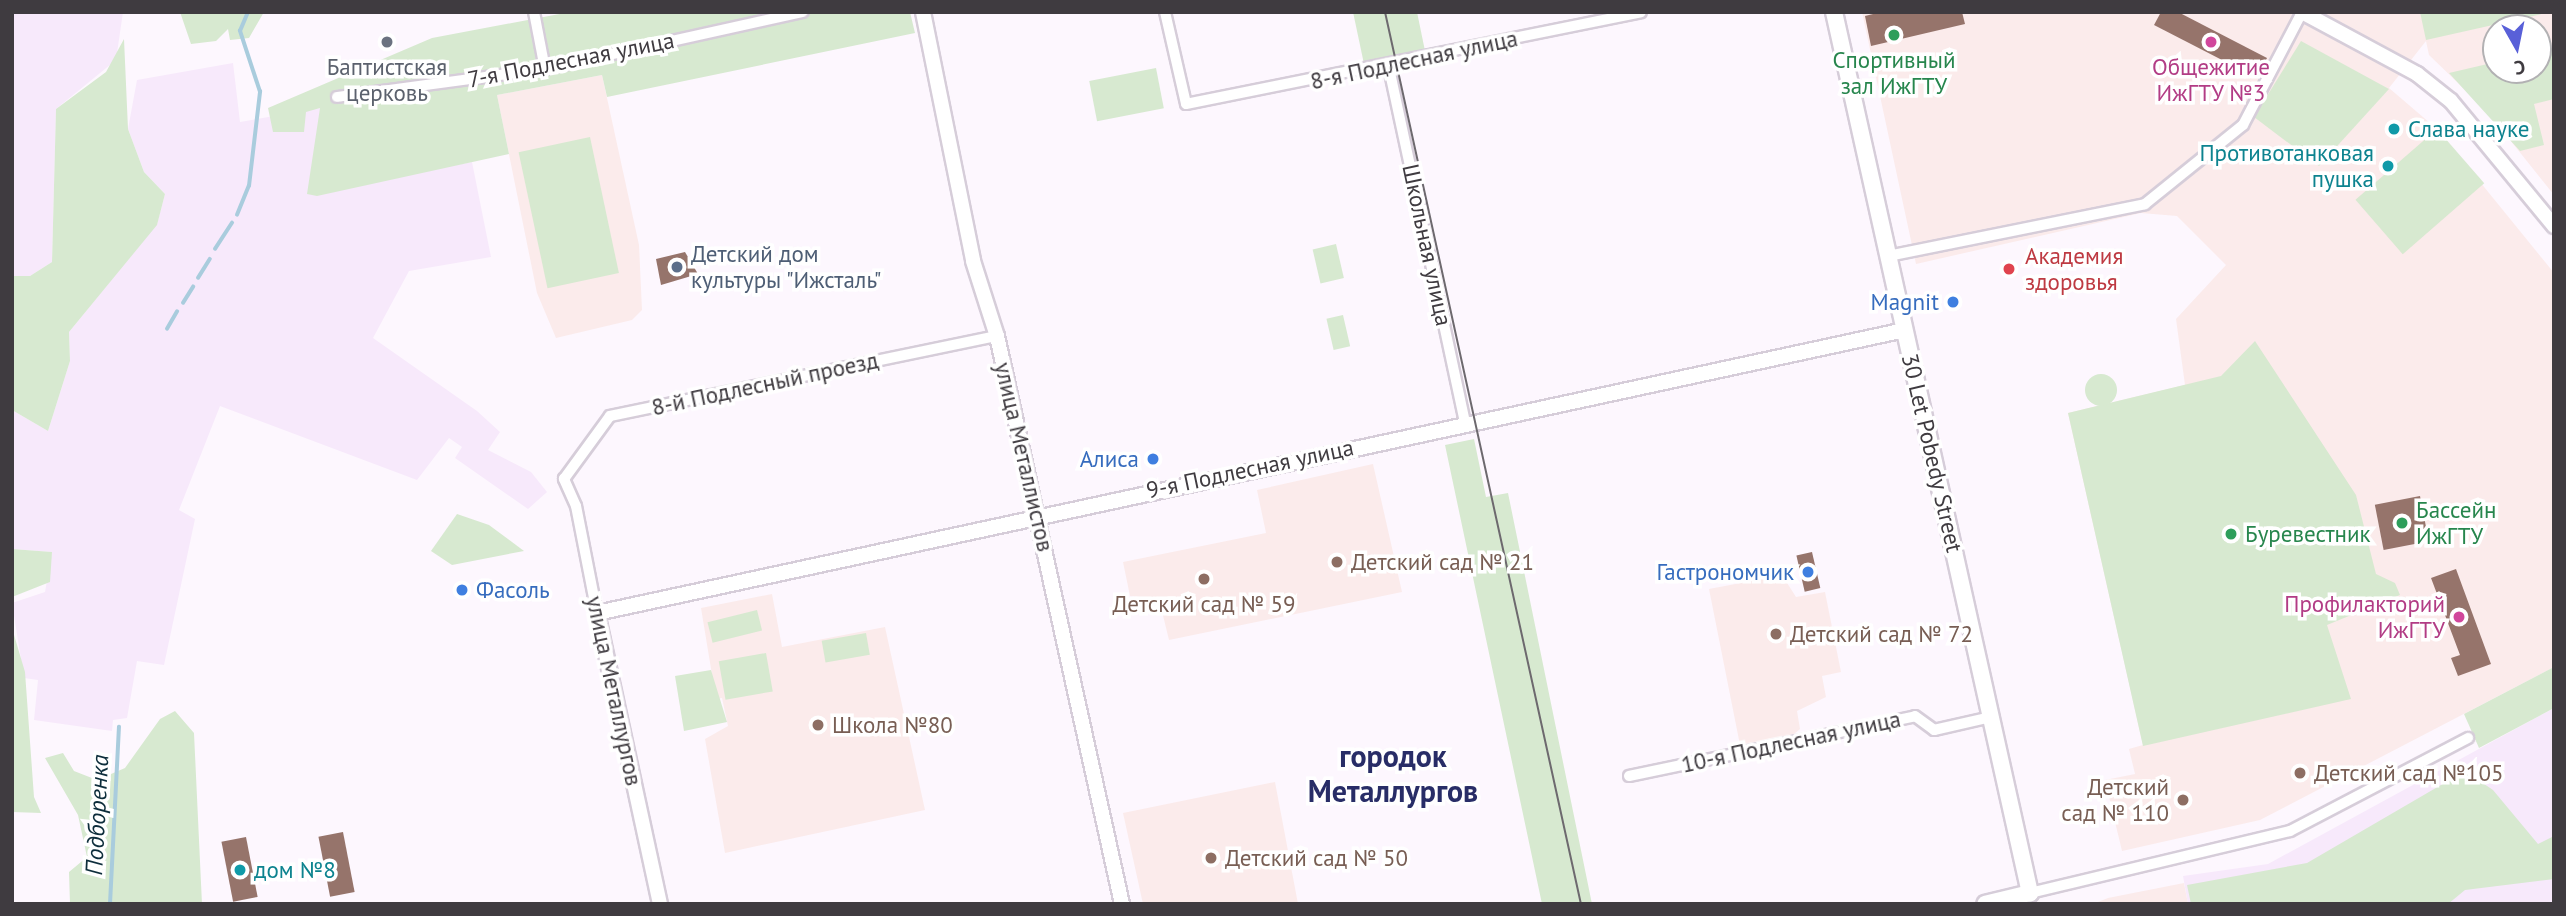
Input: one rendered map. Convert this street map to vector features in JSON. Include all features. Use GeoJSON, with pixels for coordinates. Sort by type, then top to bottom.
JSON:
{"type":"FeatureCollection","features":[{"type":"Feature","properties":{"kind":"main road","name":"30 Let Pobedy Street"},"geometry":{"type":"LineString","coordinates":[[1834,12],[2030,893]]}},
{"type":"Feature","properties":{"kind":"main road"},"geometry":{"type":"LineString","coordinates":[[1985,904],[2030,893]]}},
{"type":"Feature","properties":{"kind":"street"},"geometry":{"type":"LineString","coordinates":[[534,12],[545,69]]}},
{"type":"Feature","properties":{"kind":"street","name":"7-я Подлесная улица"},"geometry":{"type":"LineString","coordinates":[[337,97],[545,69],[803,12]]}},
{"type":"Feature","properties":{"kind":"street","name":"улица Металлистов"},"geometry":{"type":"LineString","coordinates":[[923,12],[972,261],[997,336],[1122,904]]}},
{"type":"Feature","properties":{"kind":"street","name":"8-я Подлесная улица"},"geometry":{"type":"LineString","coordinates":[[1165,12],[1186,104],[1389,68],[1641,12]]}},
{"type":"Feature","properties":{"kind":"street"},"geometry":{"type":"LineString","coordinates":[[1888,256],[2145,204],[2243,125],[2302,12],[2417,74],[2451,102],[2554,226]]}},
{"type":"Feature","properties":{"kind":"street","name":"Школьная улица"},"geometry":{"type":"LineString","coordinates":[[1389,68],[1465,423]]}},
{"type":"Feature","properties":{"kind":"street","name":"9-я Подлесная улица"},"geometry":{"type":"LineString","coordinates":[[597,613],[1036,514],[1905,330]]}},
{"type":"Feature","properties":{"kind":"street","name":"8-й Подлесный проезд"},"geometry":{"type":"LineString","coordinates":[[564,479],[610,416],[997,336]]}},
{"type":"Feature","properties":{"kind":"street","name":"улица Металлургов"},"geometry":{"type":"LineString","coordinates":[[564,479],[576,506],[660,904]]}},
{"type":"Feature","properties":{"kind":"street","name":"10-я Подлесная улица"},"geometry":{"type":"LineString","coordinates":[[1629,776],[1915,716],[1934,730],[1991,717]]}},
{"type":"Feature","properties":{"kind":"street"},"geometry":{"type":"LineString","coordinates":[[2030,893],[2290,831],[2468,738]]}},
{"type":"Feature","properties":{"kind":"shaded area"},"geometry":{"type":"Polygon","coordinates":[[[12,12],[123,12],[116,60],[56,109],[52,262],[30,276],[12,276],[12,12]]]}},
{"type":"Feature","properties":{"kind":"shaded area"},"geometry":{"type":"Polygon","coordinates":[[[1862,12],[2554,12],[2554,195],[2486,110],[2429,55],[2426,41],[2389,88],[2437,129],[2554,273],[2554,667],[2260,820],[2122,851],[2105,780],[2135,774],[2129,749],[2143,745],[2068,413],[2185,385],[2176,319],[2226,265],[2177,216],[2141,213],[1916,264],[1862,12]]]}},
{"type":"Feature","properties":{"kind":"shaded area"},"geometry":{"type":"Polygon","coordinates":[[[233,63],[240,122],[320,108],[323,114],[308,194],[472,162],[491,257],[409,271],[373,338],[477,411],[500,432],[488,450],[531,472],[547,492],[528,509],[455,458],[462,447],[449,438],[417,480],[220,406],[179,510],[195,519],[164,665],[137,661],[127,718],[113,720],[112,731],[34,720],[38,680],[24,678],[12,603],[45,592],[52,552],[12,549],[12,410],[48,431],[70,361],[69,332],[157,224],[165,194],[144,172],[128,129],[137,80],[233,63]]]}},
{"type":"Feature","properties":{"kind":"shaded area"},"geometry":{"type":"Polygon","coordinates":[[[602,75],[639,245],[642,310],[632,320],[556,338],[537,293],[497,95],[602,75]]]}},
{"type":"Feature","properties":{"kind":"shaded area"},"geometry":{"type":"Polygon","coordinates":[[[1373,464],[1402,592],[1169,640],[1159,599],[1130,596],[1123,562],[1266,533],[1257,490],[1373,464]]]}},
{"type":"Feature","properties":{"kind":"shaded area","name":"Детский сад № 72"},"geometry":{"type":"Polygon","coordinates":[[[1782,575],[1796,597],[1825,592],[1841,672],[1822,676],[1826,697],[1797,711],[1800,729],[1794,734],[1740,745],[1709,589],[1782,575]]]}},
{"type":"Feature","properties":{"kind":"shaded area","name":"Школа №80"},"geometry":{"type":"Polygon","coordinates":[[[772,594],[782,647],[885,627],[925,810],[725,853],[705,739],[728,726],[722,698],[716,699],[701,608],[772,594]]]}},
{"type":"Feature","properties":{"kind":"shaded area"},"geometry":{"type":"Polygon","coordinates":[[[2554,708],[2554,904],[2188,904],[2183,876],[2268,864],[2554,708]]]}},
{"type":"Feature","properties":{"kind":"shaded area","name":"Детский сад № 50"},"geometry":{"type":"Polygon","coordinates":[[[1275,782],[1298,904],[1143,904],[1123,813],[1275,782]]]}},
{"type":"Feature","properties":{"kind":"shaded area"},"geometry":{"type":"Polygon","coordinates":[[[2184,883],[2188,904],[2093,904],[2108,898],[2184,883]]]}},
{"type":"Feature","properties":{"kind":"green space"},"geometry":{"type":"Polygon","coordinates":[[[180,12],[264,12],[249,38],[230,40],[228,29],[216,41],[191,44],[180,12]]]}},
{"type":"Feature","properties":{"kind":"green space"},"geometry":{"type":"Polygon","coordinates":[[[570,12],[910,12],[915,33],[607,97],[602,75],[497,95],[509,154],[317,196],[307,194],[320,108],[306,112],[304,132],[273,132],[268,108],[432,38],[570,12]]]}},
{"type":"Feature","properties":{"kind":"green space"},"geometry":{"type":"Polygon","coordinates":[[[1353,12],[1417,12],[1425,51],[1364,64],[1353,12]]]}},
{"type":"Feature","properties":{"kind":"green space"},"geometry":{"type":"Polygon","coordinates":[[[2420,12],[2546,12],[2482,14],[2482,27],[2426,40],[2420,12]]]}},
{"type":"Feature","properties":{"kind":"green space"},"geometry":{"type":"Polygon","coordinates":[[[124,39],[128,129],[144,172],[165,194],[157,225],[69,332],[70,361],[48,431],[12,410],[12,276],[30,276],[52,262],[56,109],[106,72],[124,39]]]}},
{"type":"Feature","properties":{"kind":"green space"},"geometry":{"type":"Polygon","coordinates":[[[2301,41],[2389,89],[2319,166],[2254,117],[2301,41]]]}},
{"type":"Feature","properties":{"kind":"green space"},"geometry":{"type":"Polygon","coordinates":[[[2552,50],[2554,99],[2534,104],[2544,145],[2520,151],[2449,73],[2482,65],[2482,84],[2552,84],[2552,50]]]}},
{"type":"Feature","properties":{"kind":"green space"},"geometry":{"type":"Polygon","coordinates":[[[1156,68],[1164,108],[1097,121],[1089,81],[1156,68]]]}},
{"type":"Feature","properties":{"kind":"green space"},"geometry":{"type":"Polygon","coordinates":[[[2437,129],[2484,183],[2403,254],[2355,200],[2437,129]]]}},
{"type":"Feature","properties":{"kind":"green space"},"geometry":{"type":"Polygon","coordinates":[[[590,137],[619,273],[547,288],[519,152],[590,137]]]}},
{"type":"Feature","properties":{"kind":"green space"},"geometry":{"type":"Polygon","coordinates":[[[1336,244],[1344,278],[1320,284],[1313,249],[1336,244]]]}},
{"type":"Feature","properties":{"kind":"green space"},"geometry":{"type":"Polygon","coordinates":[[[1343,315],[1350,346],[1334,350],[1326,319],[1343,315]]]}},
{"type":"Feature","properties":{"kind":"green space","name":"Буревестник"},"geometry":{"type":"Polygon","coordinates":[[[2255,341],[2356,495],[2376,574],[2395,583],[2400,595],[2327,625],[2351,699],[2143,746],[2068,413],[2221,376],[2255,341]]]}},
{"type":"Feature","properties":{"kind":"green space"},"geometry":{"type":"Polygon","coordinates":[[[2101,374],[2112,379],[2117,390],[2112,401],[2101,406],[2090,401],[2085,390],[2090,379],[2101,374]]]}},
{"type":"Feature","properties":{"kind":"green space"},"geometry":{"type":"Polygon","coordinates":[[[1474,439],[1486,497],[1508,493],[1592,904],[1542,904],[1445,445],[1474,439]]]}},
{"type":"Feature","properties":{"kind":"green space"},"geometry":{"type":"Polygon","coordinates":[[[457,514],[489,525],[524,551],[452,565],[431,551],[457,514]]]}},
{"type":"Feature","properties":{"kind":"green space"},"geometry":{"type":"Polygon","coordinates":[[[12,549],[52,552],[50,582],[12,597],[12,549]]]}},
{"type":"Feature","properties":{"kind":"green space"},"geometry":{"type":"Polygon","coordinates":[[[757,610],[762,630],[713,643],[708,622],[757,610]]]}},
{"type":"Feature","properties":{"kind":"green space"},"geometry":{"type":"Polygon","coordinates":[[[12,628],[25,672],[34,797],[41,813],[12,812],[12,628]]]}},
{"type":"Feature","properties":{"kind":"green space"},"geometry":{"type":"Polygon","coordinates":[[[866,633],[870,655],[826,662],[822,641],[866,633]]]}},
{"type":"Feature","properties":{"kind":"green space"},"geometry":{"type":"Polygon","coordinates":[[[766,653],[773,691],[726,700],[719,661],[766,653]]]}},
{"type":"Feature","properties":{"kind":"green space"},"geometry":{"type":"Polygon","coordinates":[[[2554,667],[2554,708],[2479,748],[2464,714],[2554,667]]]}},
{"type":"Feature","properties":{"kind":"green space"},"geometry":{"type":"Polygon","coordinates":[[[711,670],[727,722],[684,731],[675,676],[711,670]]]}},
{"type":"Feature","properties":{"kind":"green space"},"geometry":{"type":"Polygon","coordinates":[[[175,711],[194,733],[202,904],[70,904],[69,872],[87,857],[78,815],[45,758],[63,753],[74,771],[97,780],[125,768],[160,719],[175,711]]]}},
{"type":"Feature","properties":{"kind":"green space"},"geometry":{"type":"Polygon","coordinates":[[[2465,771],[2493,790],[2538,844],[2554,836],[2554,879],[2465,890],[2448,904],[2191,904],[2187,885],[2307,863],[2465,771]]]}},
{"type":"Feature","properties":{"kind":"building","name":"Спортивный зал ИжГТУ"},"geometry":{"type":"Polygon","coordinates":[[[1881,12],[1962,12],[1965,24],[1871,46],[1865,16],[1881,12]]]}},
{"type":"Feature","properties":{"kind":"building","name":"Общежитие ИжГТУ №3"},"geometry":{"type":"Polygon","coordinates":[[[2161,12],[2178,12],[2267,58],[2257,78],[2154,25],[2161,12]]]}},
{"type":"Feature","properties":{"kind":"building","name":"Детский дом культуры \"Ижсталь\""},"geometry":{"type":"Polygon","coordinates":[[[685,252],[698,274],[661,285],[656,259],[685,252]]]}},
{"type":"Feature","properties":{"kind":"building","name":"Бассейн ИжГТУ"},"geometry":{"type":"Polygon","coordinates":[[[2420,496],[2429,541],[2384,550],[2375,505],[2420,496]]]}},
{"type":"Feature","properties":{"kind":"building","name":"Гастрономчик"},"geometry":{"type":"Polygon","coordinates":[[[1812,552],[1820,588],[1805,592],[1796,556],[1812,552]]]}},
{"type":"Feature","properties":{"kind":"building","name":"Профилакторий ИжГТУ"},"geometry":{"type":"Polygon","coordinates":[[[2456,569],[2491,664],[2458,676],[2451,658],[2460,655],[2431,578],[2456,569]]]}},
{"type":"Feature","properties":{"kind":"building"},"geometry":{"type":"Polygon","coordinates":[[[343,832],[355,892],[330,897],[318,837],[343,832]]]}},
{"type":"Feature","properties":{"kind":"building","name":"дом №8"},"geometry":{"type":"Polygon","coordinates":[[[246,837],[258,897],[233,902],[221,842],[246,837]]]}},
{"type":"Feature","properties":{"kind":"waterway","name":"Подборенка"},"geometry":{"type":"LineString","coordinates":[[237,215],[249,186],[260,92],[240,31],[248,12]]}},
{"type":"Feature","properties":{"kind":"waterway","name":"Подборенка"},"geometry":{"type":"LineString","coordinates":[[215,249],[232,223]]}},
{"type":"Feature","properties":{"kind":"waterway","name":"Подборенка"},"geometry":{"type":"LineString","coordinates":[[198,278],[210,259]]}},
{"type":"Feature","properties":{"kind":"waterway","name":"Подборенка"},"geometry":{"type":"LineString","coordinates":[[183,303],[193,287]]}},
{"type":"Feature","properties":{"kind":"waterway","name":"Подборенка"},"geometry":{"type":"LineString","coordinates":[[167,329],[177,312]]}},
{"type":"Feature","properties":{"kind":"waterway","name":"Подборенка"},"geometry":{"type":"LineString","coordinates":[[110,904],[119,727]]}},
{"type":"Feature","properties":{"kind":"tram line"},"geometry":{"type":"LineString","coordinates":[[1385,12],[1581,904]]}},
{"type":"Feature","properties":{"kind":"place","name":"Спортивный зал ИжГТУ"},"geometry":{"type":"Point","coordinates":[1894,35]}},
{"type":"Feature","properties":{"kind":"place","name":"Баптистская церковь"},"geometry":{"type":"Point","coordinates":[387,42]}},
{"type":"Feature","properties":{"kind":"place","name":"Общежитие ИжГТУ №3"},"geometry":{"type":"Point","coordinates":[2211,42]}},
{"type":"Feature","properties":{"kind":"place","name":"Слава науке"},"geometry":{"type":"Point","coordinates":[2394,129]}},
{"type":"Feature","properties":{"kind":"place","name":"Противотанковая пушка"},"geometry":{"type":"Point","coordinates":[2388,166]}},
{"type":"Feature","properties":{"kind":"place","name":"Детский дом культуры \"Ижсталь\""},"geometry":{"type":"Point","coordinates":[677,267]}},
{"type":"Feature","properties":{"kind":"place","name":"Академия здоровья"},"geometry":{"type":"Point","coordinates":[2009,269]}},
{"type":"Feature","properties":{"kind":"place","name":"Magnit"},"geometry":{"type":"Point","coordinates":[1953,302]}},
{"type":"Feature","properties":{"kind":"place","name":"Алиса"},"geometry":{"type":"Point","coordinates":[1153,459]}},
{"type":"Feature","properties":{"kind":"place","name":"Бассейн ИжГТУ"},"geometry":{"type":"Point","coordinates":[2402,523]}},
{"type":"Feature","properties":{"kind":"place","name":"Буревестник"},"geometry":{"type":"Point","coordinates":[2231,534]}},
{"type":"Feature","properties":{"kind":"place","name":"Детский сад № 21"},"geometry":{"type":"Point","coordinates":[1337,562]}},
{"type":"Feature","properties":{"kind":"place","name":"Гастрономчик"},"geometry":{"type":"Point","coordinates":[1808,572]}},
{"type":"Feature","properties":{"kind":"place","name":"Детский сад № 59"},"geometry":{"type":"Point","coordinates":[1204,579]}},
{"type":"Feature","properties":{"kind":"place","name":"Фасоль"},"geometry":{"type":"Point","coordinates":[462,590]}},
{"type":"Feature","properties":{"kind":"place","name":"Профилакторий ИжГТУ"},"geometry":{"type":"Point","coordinates":[2459,617]}},
{"type":"Feature","properties":{"kind":"place","name":"Детский сад № 72"},"geometry":{"type":"Point","coordinates":[1776,634]}},
{"type":"Feature","properties":{"kind":"place","name":"Школа №80"},"geometry":{"type":"Point","coordinates":[818,725]}},
{"type":"Feature","properties":{"kind":"place","name":"Детский сад №105"},"geometry":{"type":"Point","coordinates":[2300,773]}},
{"type":"Feature","properties":{"kind":"place","name":"Детский сад № 110"},"geometry":{"type":"Point","coordinates":[2183,800]}},
{"type":"Feature","properties":{"kind":"place","name":"Детский сад № 50"},"geometry":{"type":"Point","coordinates":[1211,858]}},
{"type":"Feature","properties":{"kind":"place","name":"дом №8"},"geometry":{"type":"Point","coordinates":[240,870]}},
{"type":"Feature","properties":{"kind":"district","name":"городок Металлургов"},"geometry":{"type":"Point","coordinates":[1393,773]}}]}
